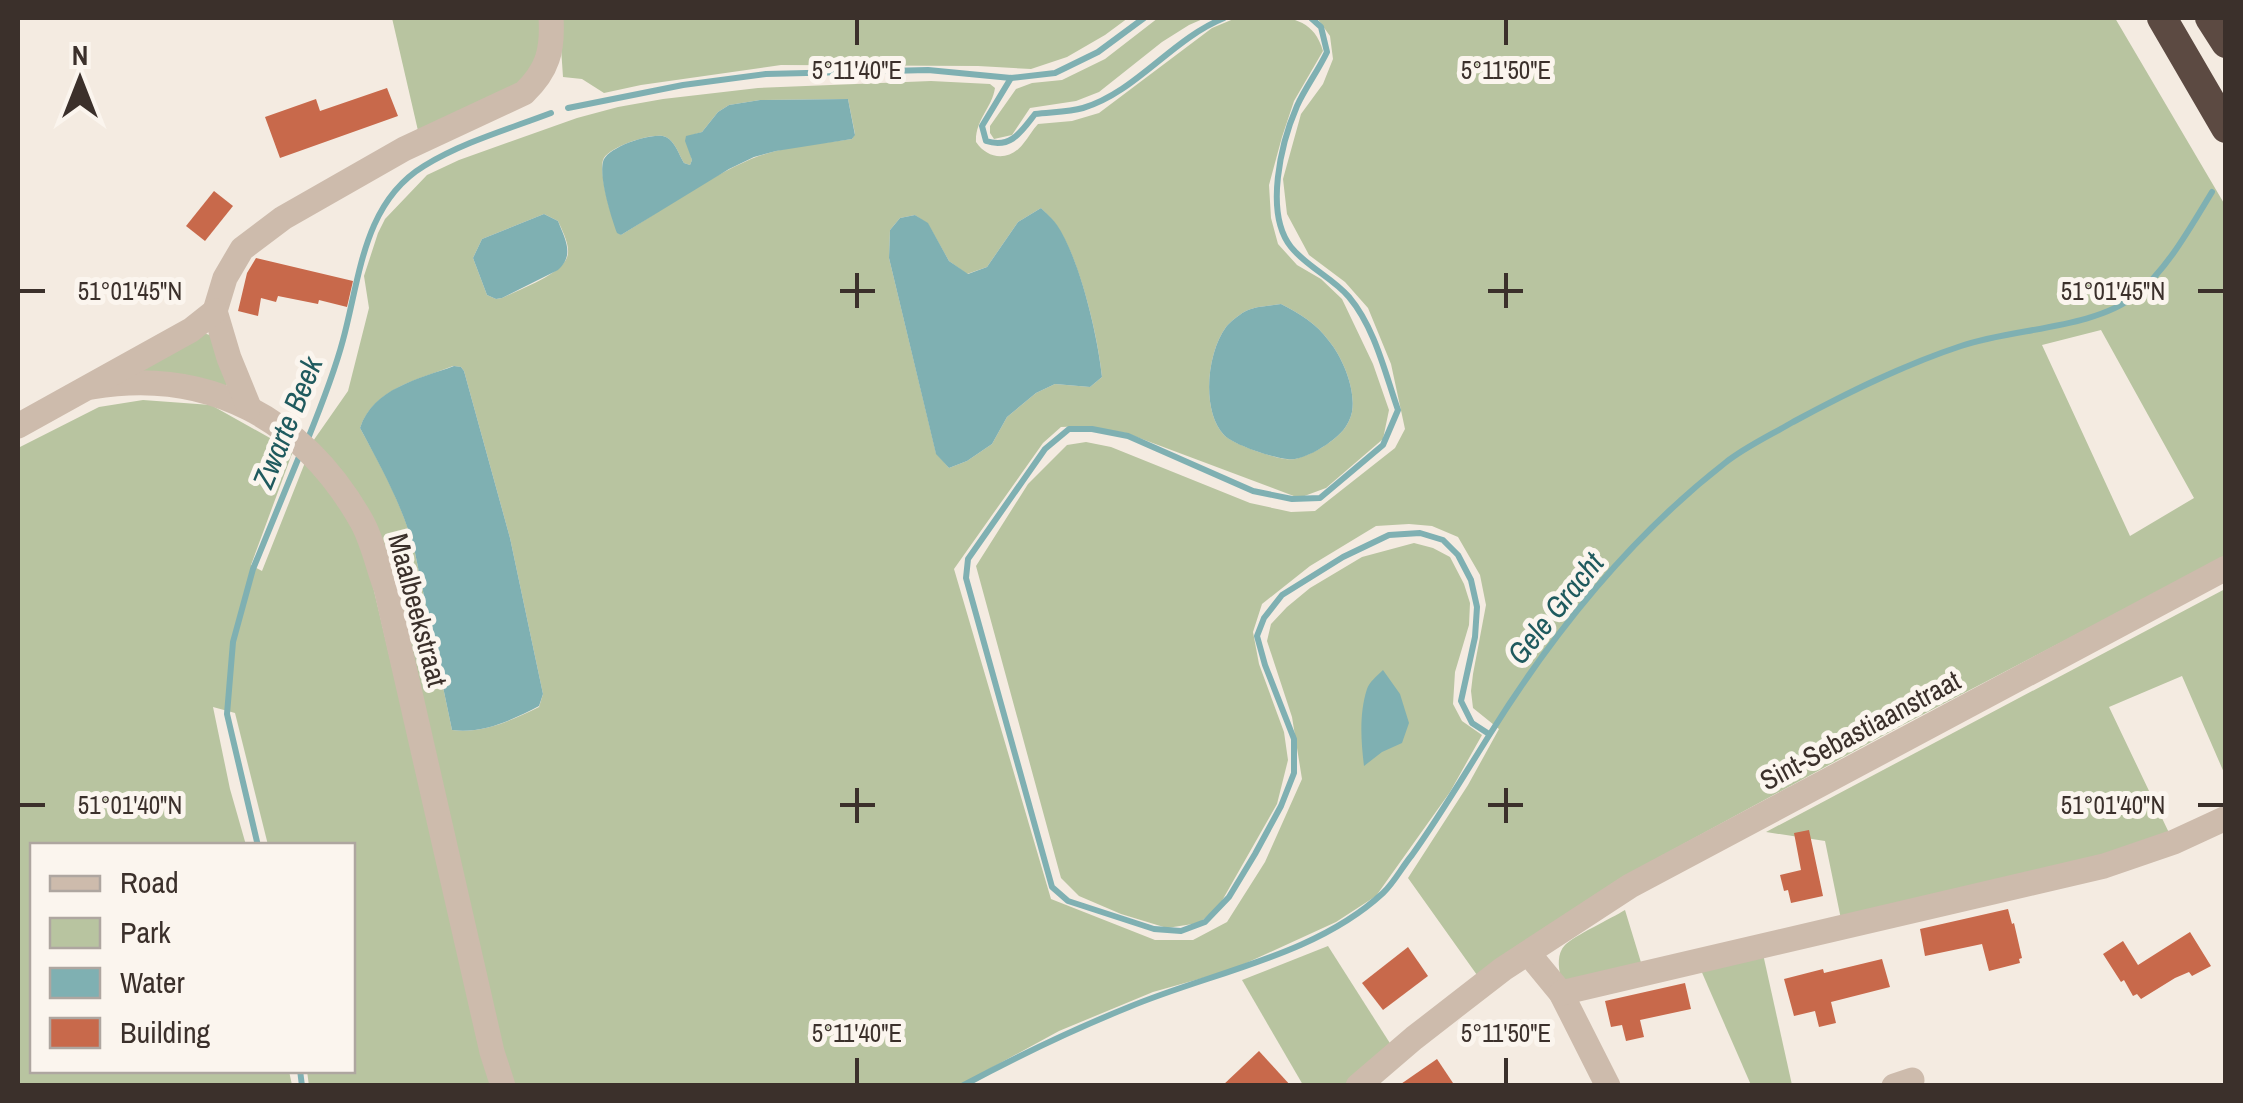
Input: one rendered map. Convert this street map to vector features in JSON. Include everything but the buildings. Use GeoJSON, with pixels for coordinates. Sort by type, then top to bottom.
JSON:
{"type":"FeatureCollection","features":[{"type":"Feature","properties":{"kind":"highway"},"geometry":{"type":"LineString","coordinates":[[2162,18],[2226,128]]}},
{"type":"Feature","properties":{"kind":"highway"},"geometry":{"type":"LineString","coordinates":[[2210,18],[2226,43]]}},
{"type":"Feature","properties":{"kind":"street"},"geometry":{"type":"LineString","coordinates":[[18,426],[191,330],[214,311],[233,262],[264,231],[404,150],[524,93],[537,81],[548,60],[550,18]]}},
{"type":"Feature","properties":{"kind":"street"},"geometry":{"type":"LineString","coordinates":[[214,311],[249,408]]}},
{"type":"Feature","properties":{"kind":"street","name":"Maalbeekstraat"},"geometry":{"type":"LineString","coordinates":[[92,387],[120,382],[184,386],[217,394],[249,408],[313,453],[335,478],[364,526],[386,588],[503,1086]]}},
{"type":"Feature","properties":{"kind":"street","name":"Sint-Sebastiaanstraat"},"geometry":{"type":"LineString","coordinates":[[1358,1086],[1528,952],[1630,886],[2226,568]]}},
{"type":"Feature","properties":{"kind":"street"},"geometry":{"type":"LineString","coordinates":[[1561,993],[2104,866],[2174,842],[2226,818]]}},
{"type":"Feature","properties":{"kind":"street"},"geometry":{"type":"LineString","coordinates":[[1528,952],[1561,993],[1608,1086]]}},
{"type":"Feature","properties":{"kind":"green space"},"geometry":{"type":"Polygon","coordinates":[[[392,18],[544,18],[545,39],[524,84],[419,135],[392,18]]]}},
{"type":"Feature","properties":{"kind":"green space"},"geometry":{"type":"Polygon","coordinates":[[[559,18],[1128,18],[1067,57],[1031,69],[781,65],[604,93],[582,79],[563,77],[559,18]]]}},
{"type":"Feature","properties":{"kind":"green space"},"geometry":{"type":"Polygon","coordinates":[[[1158,18],[1205,18],[1162,42],[1099,92],[1076,101],[1030,108],[1012,135],[994,139],[990,126],[1016,89],[1062,80],[1105,59],[1158,18]]]}},
{"type":"Feature","properties":{"kind":"green space"},"geometry":{"type":"Polygon","coordinates":[[[1236,18],[1288,18],[1309,28],[1323,51],[1294,101],[1282,137],[1269,185],[1271,218],[1278,244],[1297,265],[1321,279],[1342,299],[1373,364],[1389,410],[1383,439],[1326,488],[1299,498],[1126,433],[1086,426],[1061,427],[1043,443],[954,569],[1051,899],[1155,940],[1193,940],[1227,922],[1265,862],[1302,779],[1292,717],[1267,641],[1271,624],[1310,588],[1362,557],[1414,543],[1450,557],[1464,584],[1470,603],[1469,625],[1455,672],[1453,704],[1462,721],[1482,735],[1450,792],[1376,896],[1336,922],[1231,970],[1153,992],[1059,1031],[960,1085],[309,1086],[307,1073],[355,1073],[355,843],[268,843],[235,713],[213,707],[245,843],[30,843],[30,1073],[289,1073],[292,1085],[18,1085],[18,448],[99,407],[143,400],[211,405],[293,451],[251,565],[262,571],[306,460],[321,478],[361,535],[487,1072],[507,1068],[379,543],[350,490],[311,444],[348,391],[369,308],[364,276],[385,219],[427,175],[459,160],[577,118],[663,99],[758,88],[931,81],[990,84],[995,88],[978,127],[976,142],[999,156],[1018,150],[1038,124],[1072,121],[1099,113],[1212,28],[1236,18]],[[848,99],[760,100],[729,105],[702,132],[686,137],[690,165],[684,163],[666,137],[652,136],[613,150],[606,155],[602,167],[621,235],[751,159],[788,148],[852,139],[855,134],[848,99]],[[1041,208],[1018,222],[987,267],[967,274],[949,261],[928,224],[915,215],[900,218],[890,230],[889,258],[936,453],[949,468],[992,444],[1007,417],[1036,393],[1055,384],[1090,387],[1102,377],[1087,299],[1073,258],[1055,223],[1041,208]],[[544,214],[482,239],[473,258],[487,295],[502,298],[551,274],[566,260],[566,241],[558,221],[544,214]],[[1281,304],[1248,310],[1226,327],[1214,351],[1210,397],[1217,424],[1229,439],[1270,455],[1295,459],[1341,433],[1351,417],[1353,403],[1350,384],[1334,348],[1313,324],[1281,304]],[[453,366],[386,394],[360,428],[409,531],[452,730],[475,730],[539,707],[543,694],[510,538],[464,371],[453,366]]]}},
{"type":"Feature","properties":{"kind":"green space"},"geometry":{"type":"Polygon","coordinates":[[[1317,18],[2115,18],[2225,205],[2225,557],[1619,879],[1477,975],[1408,878],[1499,729],[1473,708],[1473,674],[1486,605],[1480,575],[1458,537],[1432,526],[1376,526],[1310,566],[1262,604],[1253,632],[1259,664],[1284,732],[1288,760],[1277,804],[1219,906],[1199,923],[1167,928],[1079,896],[1061,878],[976,566],[1028,484],[1067,445],[1086,442],[1111,447],[1250,503],[1291,512],[1315,511],[1395,448],[1405,429],[1391,364],[1368,308],[1345,282],[1309,255],[1287,214],[1283,179],[1301,114],[1323,84],[1333,59],[1330,36],[1317,18]],[[2101,330],[2042,345],[2130,536],[2194,498],[2101,330]]]}},
{"type":"Feature","properties":{"kind":"green space"},"geometry":{"type":"Polygon","coordinates":[[[203,333],[210,335],[228,383],[225,387],[143,377],[137,368],[203,333]]]}},
{"type":"Feature","properties":{"kind":"green space"},"geometry":{"type":"Polygon","coordinates":[[[2225,589],[2225,775],[2182,676],[2109,707],[2171,837],[1842,924],[1825,841],[1766,832],[2225,589]]]}},
{"type":"Feature","properties":{"kind":"green space"},"geometry":{"type":"Polygon","coordinates":[[[1625,910],[1643,969],[1573,984],[1561,977],[1559,960],[1565,945],[1625,910]]]}},
{"type":"Feature","properties":{"kind":"green space"},"geometry":{"type":"Polygon","coordinates":[[[1328,946],[1393,1048],[1344,1085],[1303,1085],[1242,980],[1328,946]]]}},
{"type":"Feature","properties":{"kind":"green space"},"geometry":{"type":"Polygon","coordinates":[[[1763,954],[1792,1085],[1751,1085],[1700,968],[1763,954]]]}},
{"type":"Feature","properties":{"kind":"water"},"geometry":{"type":"Polygon","coordinates":[[[848,99],[855,135],[852,139],[754,157],[621,235],[617,233],[602,169],[606,157],[620,146],[651,136],[666,137],[684,163],[690,165],[686,136],[702,132],[729,105],[760,100],[848,99]]]}},
{"type":"Feature","properties":{"kind":"water"},"geometry":{"type":"Polygon","coordinates":[[[1041,208],[1057,225],[1073,257],[1092,320],[1102,377],[1090,387],[1055,384],[1036,393],[1007,417],[992,444],[949,468],[936,454],[889,258],[890,230],[900,218],[915,215],[928,223],[949,261],[968,274],[987,267],[1018,222],[1041,208]]]}},
{"type":"Feature","properties":{"kind":"water"},"geometry":{"type":"Polygon","coordinates":[[[544,214],[558,221],[563,234],[567,253],[563,264],[502,298],[487,295],[473,258],[482,239],[544,214]]]}},
{"type":"Feature","properties":{"kind":"water"},"geometry":{"type":"Polygon","coordinates":[[[1281,304],[1307,320],[1334,348],[1350,384],[1353,403],[1351,417],[1341,433],[1318,450],[1295,459],[1270,455],[1229,439],[1217,424],[1210,397],[1214,351],[1226,327],[1248,310],[1281,304]]]}},
{"type":"Feature","properties":{"kind":"water"},"geometry":{"type":"Polygon","coordinates":[[[454,366],[464,371],[510,538],[543,694],[539,706],[518,716],[497,725],[464,731],[452,730],[409,532],[360,428],[366,414],[386,394],[454,366]]]}},
{"type":"Feature","properties":{"kind":"water"},"geometry":{"type":"Polygon","coordinates":[[[1383,670],[1400,694],[1409,723],[1402,743],[1364,766],[1364,698],[1383,670]]]}},
{"type":"Feature","properties":{"kind":"waterway","name":"Zwarte Beek"},"geometry":{"type":"LineString","coordinates":[[568,108],[683,85],[766,74],[928,70],[1011,78],[1055,73],[1098,52],[1144,18]]}},
{"type":"Feature","properties":{"kind":"waterway"},"geometry":{"type":"LineString","coordinates":[[1011,78],[982,126],[986,141],[1009,141],[1035,114],[1078,109],[1102,100],[1187,39],[1224,18]]}},
{"type":"Feature","properties":{"kind":"waterway"},"geometry":{"type":"LineString","coordinates":[[1311,18],[1321,27],[1327,52],[1297,106],[1286,139],[1278,178],[1278,216],[1291,247],[1349,297],[1373,337],[1398,410],[1383,445],[1320,498],[1292,499],[1253,491],[1128,436],[1069,429],[1045,449],[968,559],[966,578],[1052,887],[1068,901],[1154,929],[1181,931],[1205,922],[1229,897],[1281,806],[1294,773],[1294,739],[1257,636],[1264,618],[1282,595],[1343,557],[1389,535],[1420,533],[1443,540],[1458,555],[1471,580],[1477,607],[1475,637],[1461,701],[1472,723],[1489,734]]}},
{"type":"Feature","properties":{"kind":"waterway","name":"Zwarte Beek"},"geometry":{"type":"LineString","coordinates":[[307,441],[339,353],[367,244],[388,200],[404,182],[439,157],[551,113]]}},
{"type":"Feature","properties":{"kind":"waterway","name":"Gele Gracht"},"geometry":{"type":"LineString","coordinates":[[962,1086],[1086,1025],[1295,948],[1356,915],[1394,880],[1514,696],[1567,623],[1626,555],[1690,492],[1750,446],[1897,371],[1961,346],[2076,321],[2119,306],[2158,273],[2212,192]]}},
{"type":"Feature","properties":{"kind":"waterway","name":"Zwarte Beek"},"geometry":{"type":"LineString","coordinates":[[257,843],[227,714],[233,642],[253,569],[301,452]]}},
{"type":"Feature","properties":{"kind":"waterway","name":"Zwarte Beek"},"geometry":{"type":"LineString","coordinates":[[300,1073],[302,1086]]}}]}
